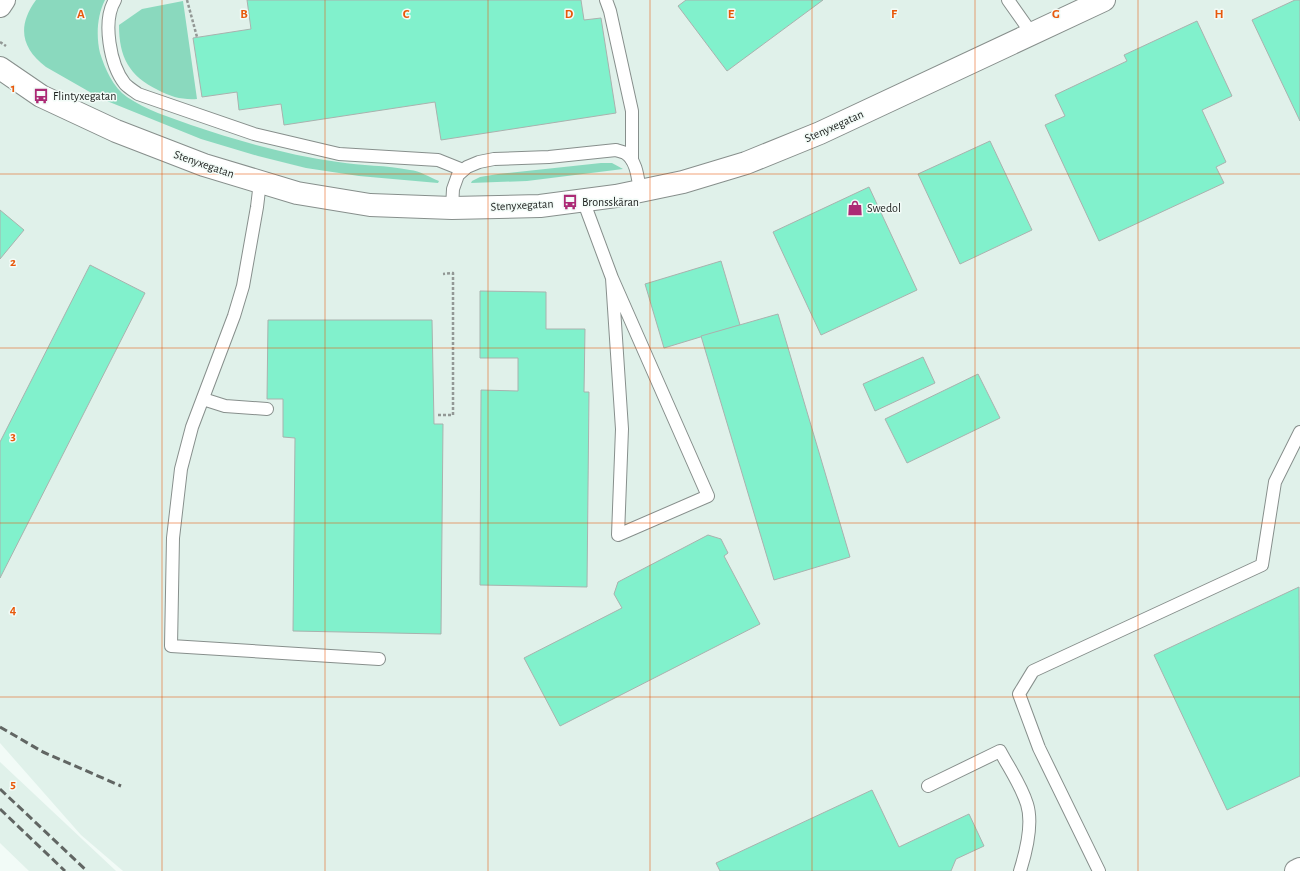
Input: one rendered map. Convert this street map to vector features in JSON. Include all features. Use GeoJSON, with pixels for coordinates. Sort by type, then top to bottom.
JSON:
{"type":"FeatureCollection","features":[{"type":"Feature","properties":{"kind":"street"},"geometry":{"type":"LineString","coordinates":[[0,6],[4,0]]}},
{"type":"Feature","properties":{"kind":"street","name":"Stenyxegatan"},"geometry":{"type":"LineString","coordinates":[[0,68],[41,96],[116,132],[204,165],[297,193],[370,205],[452,208],[540,206],[640,191],[683,182],[746,162],[820,134],[1104,0]]}},
{"type":"Feature","properties":{"kind":"street"},"geometry":{"type":"LineString","coordinates":[[1296,871],[1300,869]]}},
{"type":"Feature","properties":{"kind":"lane"},"geometry":{"type":"LineString","coordinates":[[115,0],[109,23],[109,41],[112,56],[118,72],[126,85],[138,94],[261,136],[340,154],[438,160],[463,170]]}},
{"type":"Feature","properties":{"kind":"lane"},"geometry":{"type":"LineString","coordinates":[[606,0],[610,11],[632,111],[632,160],[640,191]]}},
{"type":"Feature","properties":{"kind":"lane"},"geometry":{"type":"LineString","coordinates":[[1008,0],[1032,34]]}},
{"type":"Feature","properties":{"kind":"lane"},"geometry":{"type":"LineString","coordinates":[[452,208],[454,189],[458,175],[463,170],[479,162],[494,158],[549,157],[616,150],[626,154],[632,160]]}},
{"type":"Feature","properties":{"kind":"lane"},"geometry":{"type":"LineString","coordinates":[[260,182],[243,286],[234,316],[192,427],[181,470],[173,538],[171,646],[380,659]]}},
{"type":"Feature","properties":{"kind":"lane"},"geometry":{"type":"LineString","coordinates":[[583,200],[612,278],[708,496],[618,535],[622,429],[612,278]]}},
{"type":"Feature","properties":{"kind":"lane"},"geometry":{"type":"LineString","coordinates":[[202,399],[225,406],[268,409]]}},
{"type":"Feature","properties":{"kind":"lane"},"geometry":{"type":"LineString","coordinates":[[1099,871],[1039,748],[1019,694],[1033,671],[1262,565],[1275,482],[1300,432]]}},
{"type":"Feature","properties":{"kind":"lane"},"geometry":{"type":"LineString","coordinates":[[928,786],[1000,751],[1027,804],[1029,817],[1028,837],[1020,871]]}},
{"type":"Feature","properties":{"kind":"path"},"geometry":{"type":"LineString","coordinates":[[187,0],[197,37]]}},
{"type":"Feature","properties":{"kind":"path"},"geometry":{"type":"LineString","coordinates":[[438,415],[454,415],[453,273],[443,274]]}},
{"type":"Feature","properties":{"kind":"shaded area"},"geometry":{"type":"Polygon","coordinates":[[[0,0],[1300,0],[1300,871],[123,871],[81,835],[0,743],[0,0]]]}},
{"type":"Feature","properties":{"kind":"shaded area"},"geometry":{"type":"Polygon","coordinates":[[[0,762],[116,871],[29,871],[0,843],[0,762]]]}},
{"type":"Feature","properties":{"kind":"green space"},"geometry":{"type":"Polygon","coordinates":[[[36,0],[105,0],[99,19],[98,40],[100,53],[104,65],[114,83],[122,93],[134,102],[174,119],[263,147],[319,159],[392,167],[414,171],[439,181],[438,183],[359,176],[306,168],[258,156],[201,139],[102,99],[46,67],[31,52],[24,36],[24,28],[26,19],[36,0]]]}},
{"type":"Feature","properties":{"kind":"green space"},"geometry":{"type":"Polygon","coordinates":[[[183,1],[197,99],[177,98],[158,90],[140,78],[133,72],[124,56],[119,36],[119,25],[142,9],[183,1]]]}},
{"type":"Feature","properties":{"kind":"green space"},"geometry":{"type":"Polygon","coordinates":[[[612,163],[623,169],[527,181],[471,183],[480,177],[498,174],[612,163]]]}},
{"type":"Feature","properties":{"kind":"building"},"geometry":{"type":"Polygon","coordinates":[[[247,0],[581,0],[584,20],[601,18],[616,113],[441,140],[435,102],[284,125],[281,104],[239,110],[237,92],[202,97],[193,38],[251,29],[247,0]]]}},
{"type":"Feature","properties":{"kind":"building"},"geometry":{"type":"Polygon","coordinates":[[[686,0],[823,0],[727,71],[678,6],[686,0]]]}},
{"type":"Feature","properties":{"kind":"building"},"geometry":{"type":"Polygon","coordinates":[[[1295,0],[1300,0],[1300,121],[1252,20],[1295,0]]]}},
{"type":"Feature","properties":{"kind":"building"},"geometry":{"type":"Polygon","coordinates":[[[1197,21],[1232,96],[1202,110],[1226,162],[1216,167],[1224,183],[1099,241],[1045,125],[1065,116],[1055,95],[1127,61],[1124,55],[1197,21]]]}},
{"type":"Feature","properties":{"kind":"building"},"geometry":{"type":"Polygon","coordinates":[[[990,141],[1032,230],[960,264],[918,174],[990,141]]]}},
{"type":"Feature","properties":{"kind":"building"},"geometry":{"type":"Polygon","coordinates":[[[869,187],[917,290],[821,335],[773,232],[869,187]]]}},
{"type":"Feature","properties":{"kind":"building"},"geometry":{"type":"Polygon","coordinates":[[[0,210],[24,230],[0,259],[0,210]]]}},
{"type":"Feature","properties":{"kind":"building"},"geometry":{"type":"Polygon","coordinates":[[[721,261],[740,325],[664,348],[645,284],[721,261]]]}},
{"type":"Feature","properties":{"kind":"building"},"geometry":{"type":"Polygon","coordinates":[[[90,265],[145,293],[0,578],[0,442],[90,265]]]}},
{"type":"Feature","properties":{"kind":"building"},"geometry":{"type":"Polygon","coordinates":[[[480,291],[546,292],[546,329],[585,329],[584,392],[589,392],[587,587],[480,585],[481,390],[518,391],[518,358],[480,358],[480,291]]]}},
{"type":"Feature","properties":{"kind":"building"},"geometry":{"type":"Polygon","coordinates":[[[778,314],[850,557],[774,580],[701,336],[778,314]]]}},
{"type":"Feature","properties":{"kind":"building"},"geometry":{"type":"Polygon","coordinates":[[[268,320],[432,320],[434,424],[443,424],[441,634],[293,631],[295,438],[283,437],[283,399],[267,399],[268,320]]]}},
{"type":"Feature","properties":{"kind":"building"},"geometry":{"type":"Polygon","coordinates":[[[923,357],[935,383],[875,411],[863,384],[923,357]]]}},
{"type":"Feature","properties":{"kind":"building"},"geometry":{"type":"Polygon","coordinates":[[[978,374],[1000,418],[907,463],[885,419],[978,374]]]}},
{"type":"Feature","properties":{"kind":"building"},"geometry":{"type":"Polygon","coordinates":[[[708,535],[721,539],[728,553],[724,556],[760,624],[560,726],[524,658],[622,608],[614,594],[618,582],[708,535]]]}},
{"type":"Feature","properties":{"kind":"building"},"geometry":{"type":"Polygon","coordinates":[[[1299,587],[1300,776],[1227,810],[1154,655],[1299,587]]]}},
{"type":"Feature","properties":{"kind":"building"},"geometry":{"type":"Polygon","coordinates":[[[872,790],[899,847],[969,814],[984,846],[956,859],[951,871],[720,871],[716,863],[872,790]]]}},
{"type":"Feature","properties":{"kind":"railway"},"geometry":{"type":"LineString","coordinates":[[0,727],[43,752],[121,786]]}},
{"type":"Feature","properties":{"kind":"railway"},"geometry":{"type":"LineString","coordinates":[[0,789],[87,871]]}},
{"type":"Feature","properties":{"kind":"railway"},"geometry":{"type":"LineString","coordinates":[[0,809],[65,871]]}},
{"type":"Feature","properties":{"kind":"place","name":"Flintyxegatan"},"geometry":{"type":"Point","coordinates":[41,96]}},
{"type":"Feature","properties":{"kind":"place","name":"Bronsskäran"},"geometry":{"type":"Point","coordinates":[570,202]}},
{"type":"Feature","properties":{"kind":"place","name":"Swedol"},"geometry":{"type":"Point","coordinates":[855,208]}}]}
